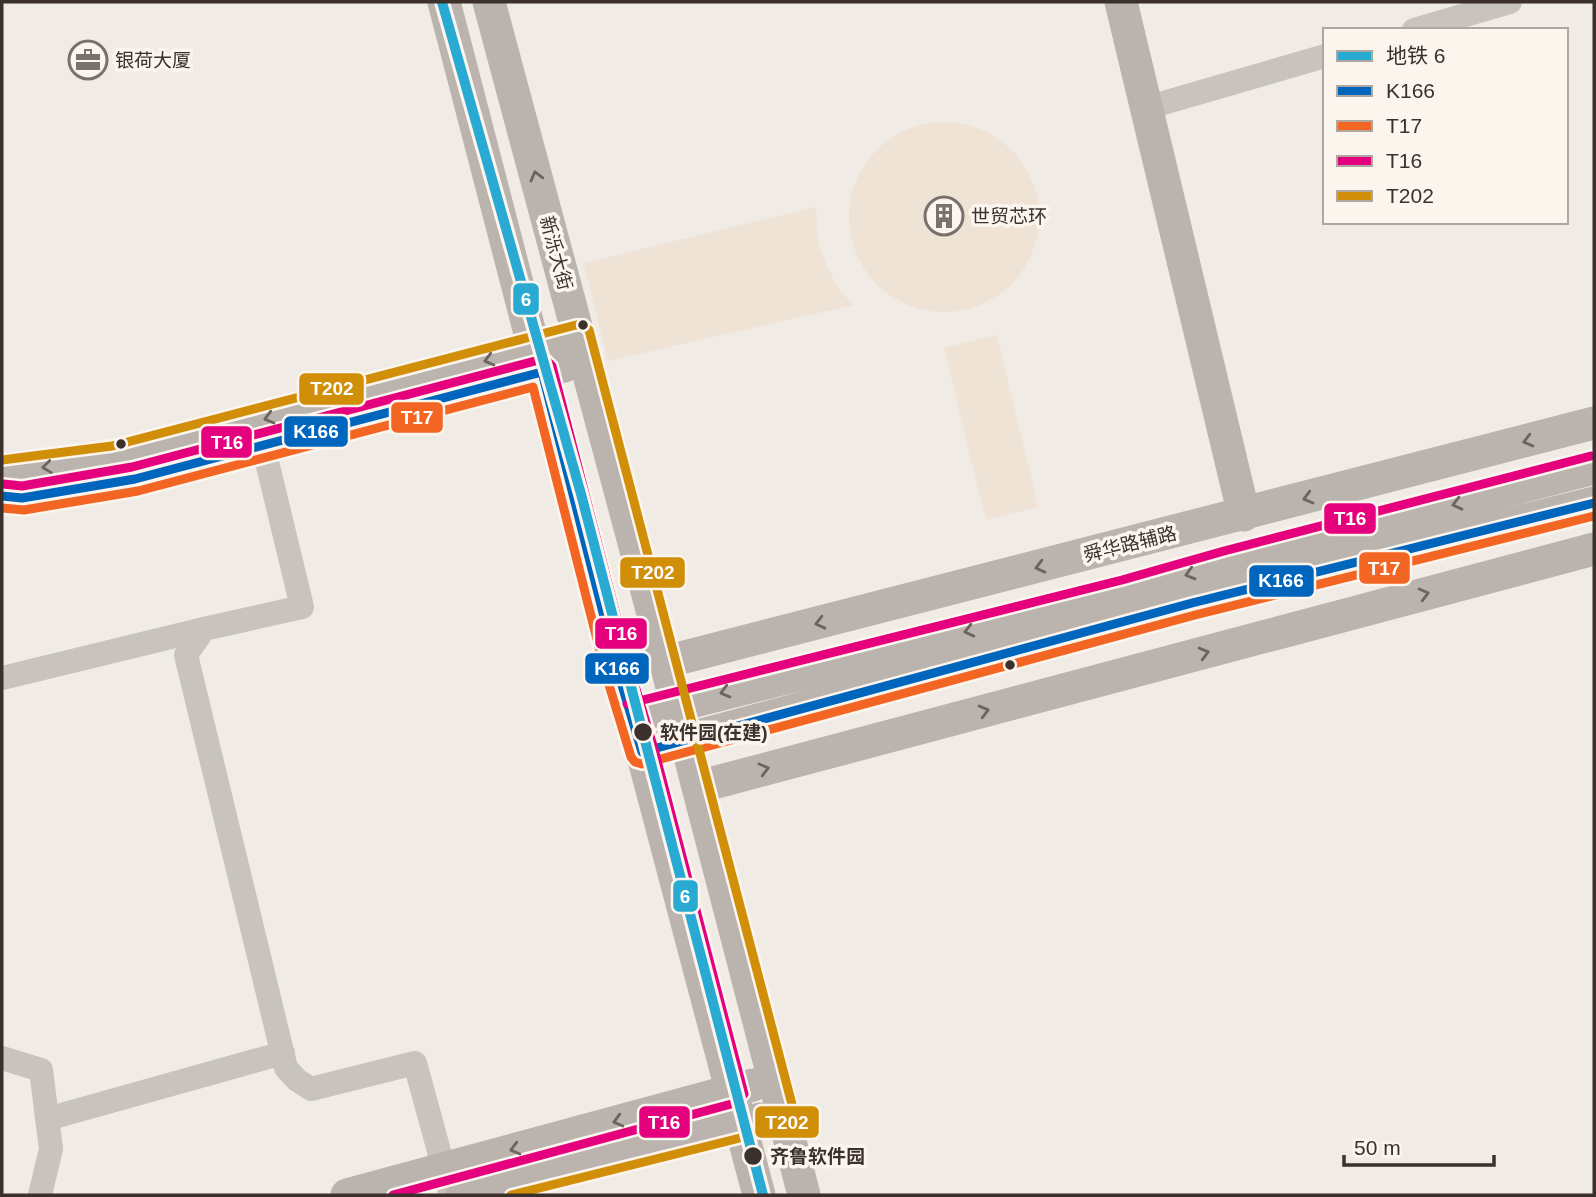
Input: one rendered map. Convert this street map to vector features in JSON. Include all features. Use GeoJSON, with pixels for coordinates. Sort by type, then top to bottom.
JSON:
{"type":"FeatureCollection","features":[{"type":"Feature","properties":{"kind":"main road"},"geometry":{"type":"LineString","coordinates":[[444,2],[630,716],[642,752],[760,1195]]}},
{"type":"Feature","properties":{"kind":"main road","name":"新泺大街"},"geometry":{"type":"LineString","coordinates":[[489,2],[677,705],[804,1195]]}},
{"type":"Feature","properties":{"kind":"main road"},"geometry":{"type":"LineString","coordinates":[[1121,2],[1244,515]]}},
{"type":"Feature","properties":{"kind":"main road"},"geometry":{"type":"LineString","coordinates":[[2,472],[114,458],[582,349]]}},
{"type":"Feature","properties":{"kind":"main road"},"geometry":{"type":"LineString","coordinates":[[2,496],[22,498],[135,479],[263,445],[539,360]]}},
{"type":"Feature","properties":{"kind":"main road","name":"舜华路辅路"},"geometry":{"type":"LineString","coordinates":[[665,662],[1594,423]]}},
{"type":"Feature","properties":{"kind":"main road"},"geometry":{"type":"LineString","coordinates":[[630,716],[1125,592],[1241,559],[1594,468]]}},
{"type":"Feature","properties":{"kind":"main road"},"geometry":{"type":"LineString","coordinates":[[642,752],[1192,603],[1594,503]]}},
{"type":"Feature","properties":{"kind":"main road"},"geometry":{"type":"LineString","coordinates":[[698,787],[1594,549]]}},
{"type":"Feature","properties":{"kind":"main road"},"geometry":{"type":"LineString","coordinates":[[347,1195],[446,1182],[774,1079]]}},
{"type":"Feature","properties":{"kind":"main road"},"geometry":{"type":"LineString","coordinates":[[462,1195],[741,1125],[782,1111]]}},
{"type":"Feature","properties":{"kind":"street"},"geometry":{"type":"LineString","coordinates":[[1421,28],[1510,2]]}},
{"type":"Feature","properties":{"kind":"street"},"geometry":{"type":"LineString","coordinates":[[1146,108],[1323,57]]}},
{"type":"Feature","properties":{"kind":"street"},"geometry":{"type":"LineString","coordinates":[[2,678],[302,607],[263,445]]}},
{"type":"Feature","properties":{"kind":"street"},"geometry":{"type":"LineString","coordinates":[[204,629],[186,655],[286,1068],[297,1080],[311,1089],[415,1063],[446,1182]]}},
{"type":"Feature","properties":{"kind":"street"},"geometry":{"type":"LineString","coordinates":[[47,1119],[283,1053]]}},
{"type":"Feature","properties":{"kind":"street"},"geometry":{"type":"LineString","coordinates":[[2,1058],[41,1070],[51,1149],[40,1195]]}},
{"type":"Feature","properties":{"kind":"shaded area"},"geometry":{"type":"Polygon","coordinates":[[[944,122],[980,129],[1011,150],[1032,181],[1039,217],[1032,253],[1011,284],[980,305],[944,312],[908,305],[877,284],[856,253],[849,217],[856,181],[877,150],[908,129],[944,122]]]}},
{"type":"Feature","properties":{"kind":"shaded area"},"geometry":{"type":"Polygon","coordinates":[[[816,207],[819,248],[836,285],[853,305],[608,361],[584,263],[816,207]]]}},
{"type":"Feature","properties":{"kind":"shaded area"},"geometry":{"type":"Polygon","coordinates":[[[997,335],[1038,507],[986,520],[944,348],[997,335]]]}},
{"type":"Feature","properties":{"kind":"metro line","name":"6"},"geometry":{"type":"LineString","coordinates":[[442,2],[581,494],[763,1195]]}},
{"type":"Feature","properties":{"kind":"transit line","name":"T202"},"geometry":{"type":"LineString","coordinates":[[2,460],[112,446],[576,325],[583,325],[589,330],[794,1112],[787,1122],[744,1137],[511,1195]]}},
{"type":"Feature","properties":{"kind":"transit line","name":"T16"},"geometry":{"type":"LineString","coordinates":[[3,484],[22,486],[132,467],[539,360],[546,360],[552,366],[744,1094],[735,1103],[393,1195]]}},
{"type":"Feature","properties":{"kind":"transit line","name":"K166"},"geometry":{"type":"LineString","coordinates":[[2,496],[22,498],[135,479],[542,372],[618,672],[642,752],[1192,603],[1594,503]]}},
{"type":"Feature","properties":{"kind":"transit line","name":"T17"},"geometry":{"type":"LineString","coordinates":[[2,508],[24,510],[138,491],[533,387],[606,675],[631,757],[642,764],[1195,615],[1594,516]]}},
{"type":"Feature","properties":{"kind":"transit line","name":"T16"},"geometry":{"type":"LineString","coordinates":[[627,704],[1122,580],[1591,456]]}},
{"type":"Feature","properties":{"kind":"place","name":"银荷大厦"},"geometry":{"type":"Point","coordinates":[88,60]}},
{"type":"Feature","properties":{"kind":"place","name":"世贸芯环"},"geometry":{"type":"Point","coordinates":[944,216]}},
{"type":"Feature","properties":{"kind":"place","name":"软件园(在建)"},"geometry":{"type":"Point","coordinates":[643,732]}},
{"type":"Feature","properties":{"kind":"place","name":"齐鲁软件园"},"geometry":{"type":"Point","coordinates":[753,1156]}}]}
